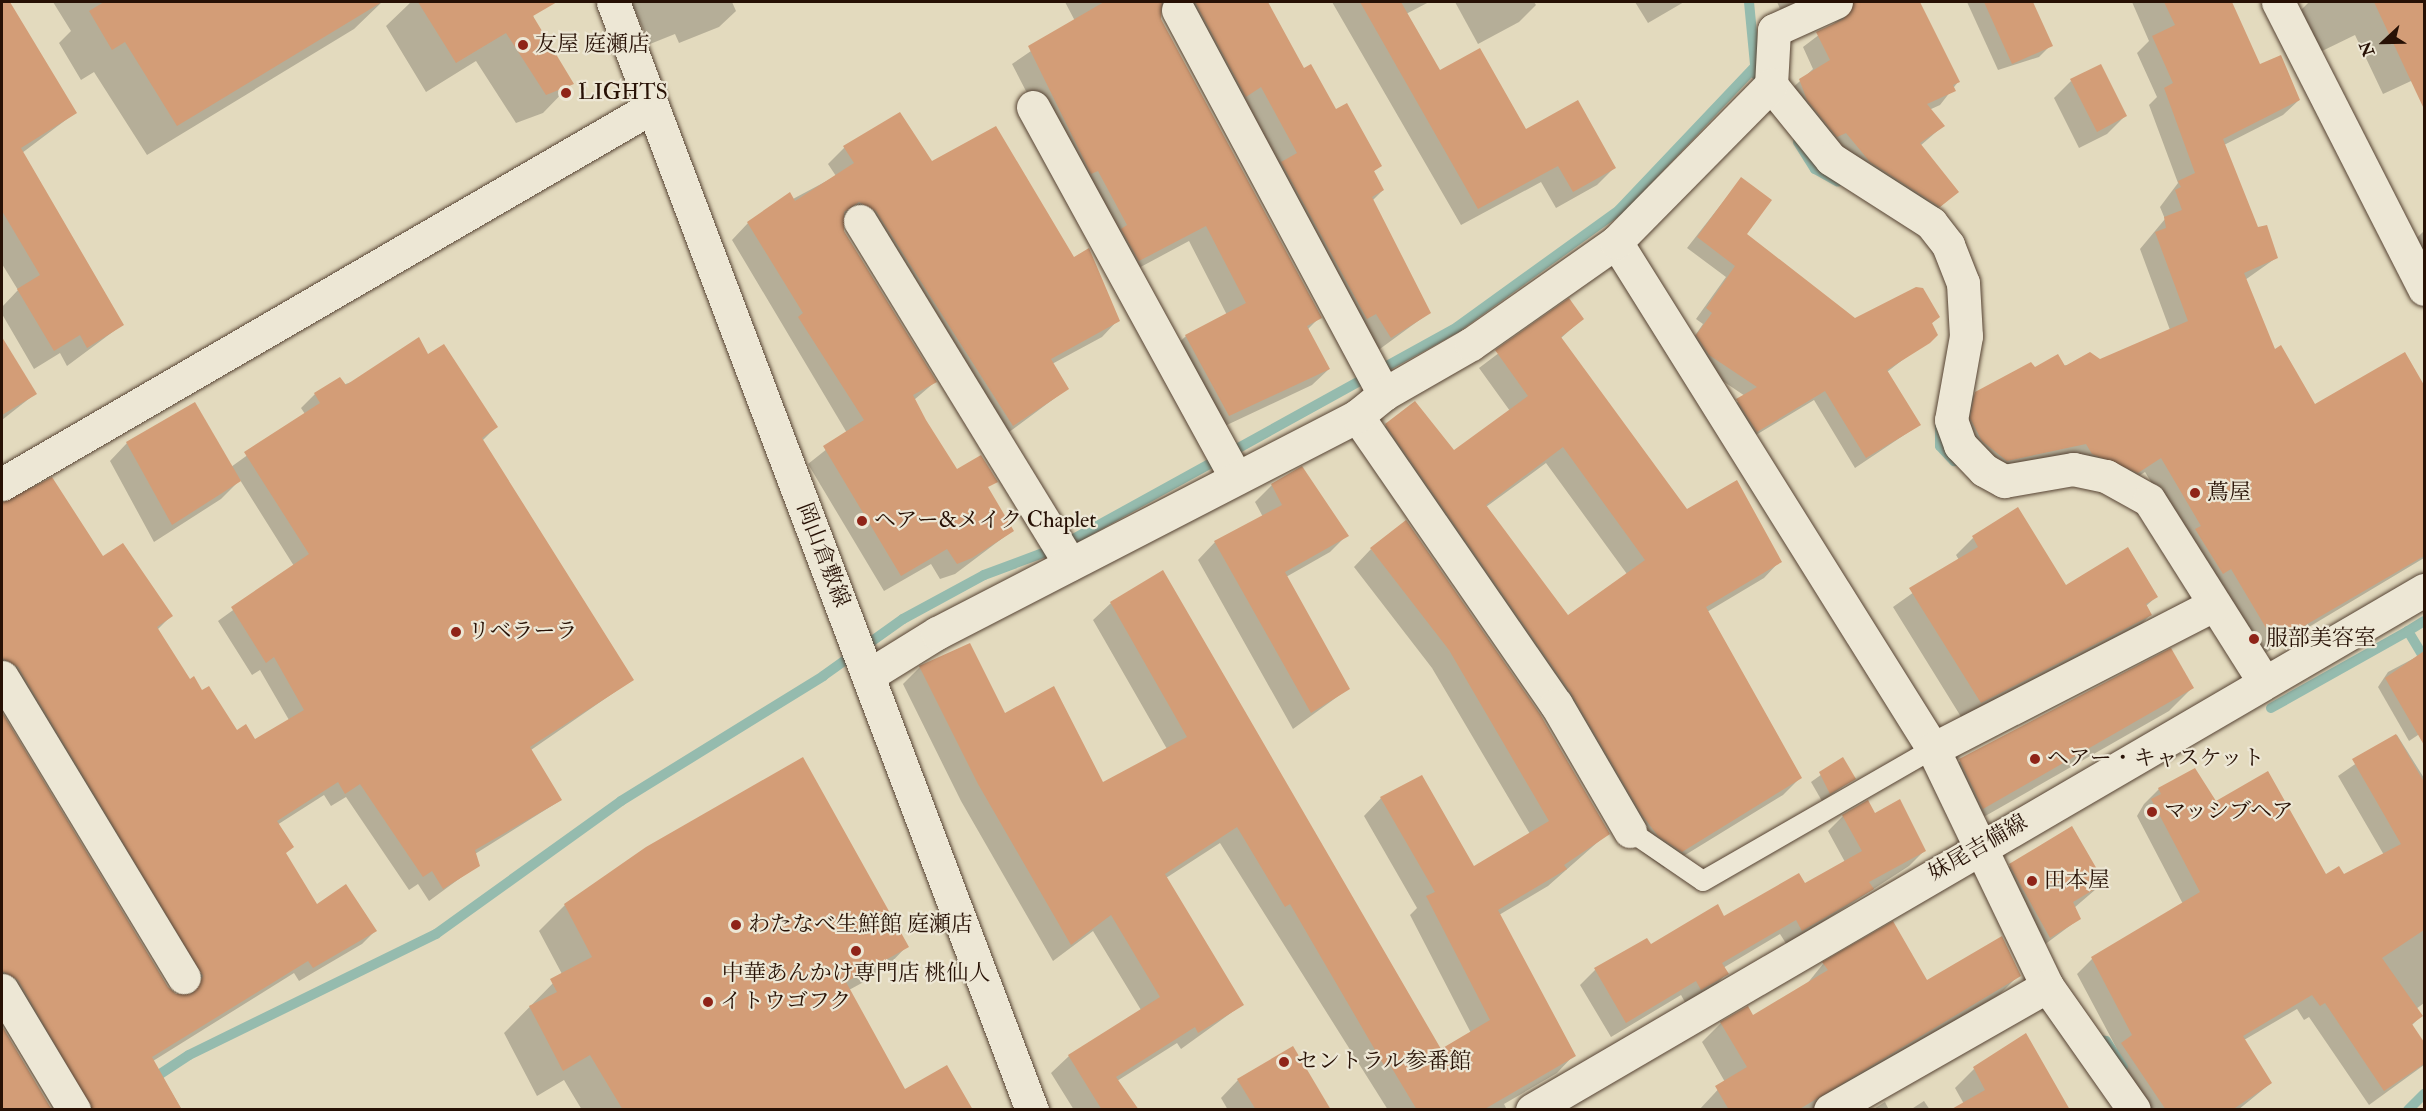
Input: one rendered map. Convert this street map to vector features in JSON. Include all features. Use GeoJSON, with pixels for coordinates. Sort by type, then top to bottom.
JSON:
{"type":"FeatureCollection","features":[{"type":"Feature","properties":{"kind":"street","name":"岡山倉敷線"},"geometry":{"type":"LineString","coordinates":[[613,2],[1032,1110]]}},
{"type":"Feature","properties":{"kind":"street"},"geometry":{"type":"LineString","coordinates":[[867,670],[1358,416],[1384,394],[1471,344],[1616,242],[1760,95],[1774,30],[1836,2]]}},
{"type":"Feature","properties":{"kind":"street"},"geometry":{"type":"LineString","coordinates":[[2278,2],[2424,289]]}},
{"type":"Feature","properties":{"kind":"street"},"geometry":{"type":"LineString","coordinates":[[1178,10],[1384,394]]}},
{"type":"Feature","properties":{"kind":"street"},"geometry":{"type":"LineString","coordinates":[[1760,95],[1831,159],[1931,223],[1948,245],[1963,283],[1966,325],[1951,420],[1959,445],[1984,470],[2004,481],[2073,469],[2106,476],[2149,500],[2203,610],[2264,682]]}},
{"type":"Feature","properties":{"kind":"street"},"geometry":{"type":"LineString","coordinates":[[2,484],[652,107]]}},
{"type":"Feature","properties":{"kind":"street"},"geometry":{"type":"LineString","coordinates":[[1033,107],[1236,478]]}},
{"type":"Feature","properties":{"kind":"street"},"geometry":{"type":"LineString","coordinates":[[860,221],[1070,564]]}},
{"type":"Feature","properties":{"kind":"street"},"geometry":{"type":"LineString","coordinates":[[1616,242],[1933,749],[2047,986],[2134,1110]]}},
{"type":"Feature","properties":{"kind":"street"},"geometry":{"type":"LineString","coordinates":[[1358,416],[1556,704],[1630,831]]}},
{"type":"Feature","properties":{"kind":"street","name":"妹尾吉備線"},"geometry":{"type":"LineString","coordinates":[[1532,1110],[1981,846],[2424,590]]}},
{"type":"Feature","properties":{"kind":"street"},"geometry":{"type":"LineString","coordinates":[[1933,749],[2203,610]]}},
{"type":"Feature","properties":{"kind":"street"},"geometry":{"type":"LineString","coordinates":[[2,677],[184,976]]}},
{"type":"Feature","properties":{"kind":"street"},"geometry":{"type":"LineString","coordinates":[[1830,1110],[2047,986]]}},
{"type":"Feature","properties":{"kind":"street"},"geometry":{"type":"LineString","coordinates":[[2,990],[74,1110]]}},
{"type":"Feature","properties":{"kind":"lane"},"geometry":{"type":"LineString","coordinates":[[1630,831],[1703,881],[1933,749]]}},
{"type":"Feature","properties":{"kind":"building"},"geometry":{"type":"Polygon","coordinates":[[[2,2],[10,2],[77,113],[21,148],[124,325],[87,348],[80,335],[54,351],[17,289],[40,275],[2,211],[2,2]]]}},
{"type":"Feature","properties":{"kind":"building"},"geometry":{"type":"Polygon","coordinates":[[[104,2],[382,2],[177,126],[125,42],[112,50],[89,11],[104,2]]]}},
{"type":"Feature","properties":{"kind":"building"},"geometry":{"type":"Polygon","coordinates":[[[418,2],[557,2],[533,16],[574,84],[546,95],[506,33],[456,63],[418,2]]]}},
{"type":"Feature","properties":{"kind":"building"},"geometry":{"type":"Polygon","coordinates":[[[1104,2],[1162,2],[1161,19],[1322,318],[1307,326],[1330,369],[1229,416],[1185,335],[1246,303],[1206,226],[1139,261],[1121,229],[1127,225],[1098,171],[1091,174],[1028,46],[1104,2]]]}},
{"type":"Feature","properties":{"kind":"building"},"geometry":{"type":"Polygon","coordinates":[[[1195,2],[1268,2],[1304,68],[1311,64],[1336,109],[1347,103],[1382,166],[1374,171],[1384,190],[1372,197],[1431,313],[1391,338],[1376,314],[1367,319],[1281,162],[1297,153],[1261,87],[1246,97],[1195,2]]]}},
{"type":"Feature","properties":{"kind":"building"},"geometry":{"type":"Polygon","coordinates":[[[1360,2],[1401,2],[1440,70],[1480,48],[1526,129],[1578,100],[1616,168],[1573,192],[1558,166],[1478,209],[1360,2]]]}},
{"type":"Feature","properties":{"kind":"building"},"geometry":{"type":"Polygon","coordinates":[[[1854,2],[1920,2],[1960,82],[1953,85],[1956,91],[1927,104],[1945,126],[1920,143],[1959,192],[1940,207],[1870,162],[1846,133],[1837,137],[1807,100],[1799,79],[1830,60],[1816,32],[1844,19],[1854,2]]]}},
{"type":"Feature","properties":{"kind":"building"},"geometry":{"type":"Polygon","coordinates":[[[1984,2],[2033,2],[2053,46],[2012,64],[1984,2]]]}},
{"type":"Feature","properties":{"kind":"building"},"geometry":{"type":"Polygon","coordinates":[[[2164,2],[2232,2],[2260,64],[2281,55],[2300,100],[2223,139],[2258,227],[2267,225],[2278,258],[2244,273],[2275,349],[2281,345],[2315,404],[2405,352],[2424,385],[2424,556],[2275,643],[2231,569],[2223,574],[2195,529],[2201,526],[2161,458],[2138,473],[2092,454],[2086,444],[2007,461],[1982,441],[1970,418],[1975,392],[2031,362],[2035,367],[2058,354],[2065,366],[2090,352],[2100,359],[2188,321],[2155,232],[2166,228],[2164,217],[2182,210],[2175,190],[2181,187],[2178,181],[2195,173],[2164,88],[2173,83],[2152,36],[2175,25],[2164,2]]]}},
{"type":"Feature","properties":{"kind":"building"},"geometry":{"type":"Polygon","coordinates":[[[2374,2],[2424,2],[2424,109],[2374,2]]]}},
{"type":"Feature","properties":{"kind":"building"},"geometry":{"type":"Polygon","coordinates":[[[2101,64],[2127,116],[2097,132],[2070,79],[2101,64]]]}},
{"type":"Feature","properties":{"kind":"building"},"geometry":{"type":"Polygon","coordinates":[[[900,112],[932,161],[996,126],[1074,257],[1089,248],[1120,321],[1051,359],[1069,389],[1013,426],[876,211],[859,202],[844,212],[844,231],[937,382],[913,395],[926,420],[957,469],[981,455],[998,482],[988,487],[1014,531],[972,558],[957,564],[947,549],[901,576],[823,446],[864,420],[798,317],[803,313],[747,222],[790,192],[795,201],[854,163],[843,146],[900,112]]]}},
{"type":"Feature","properties":{"kind":"building"},"geometry":{"type":"Polygon","coordinates":[[[1741,177],[1772,200],[1747,234],[1855,318],[1916,287],[1923,288],[1940,317],[1932,323],[1938,335],[1930,343],[1887,370],[1921,425],[1866,458],[1825,391],[1757,432],[1736,399],[1757,387],[1709,355],[1696,335],[1712,313],[1706,308],[1735,266],[1697,237],[1741,177]]]}},
{"type":"Feature","properties":{"kind":"building"},"geometry":{"type":"Polygon","coordinates":[[[1569,298],[1584,319],[1561,337],[1687,509],[1737,480],[1782,562],[1706,607],[1802,778],[1682,852],[1658,836],[1642,815],[1571,693],[1385,424],[1415,401],[1454,450],[1528,396],[1495,350],[1569,298]],[[1563,447],[1486,505],[1568,615],[1645,560],[1563,447]]]}},
{"type":"Feature","properties":{"kind":"building"},"geometry":{"type":"Polygon","coordinates":[[[2,337],[37,394],[2,415],[2,337]]]}},
{"type":"Feature","properties":{"kind":"building"},"geometry":{"type":"Polygon","coordinates":[[[419,337],[428,354],[444,344],[498,427],[482,438],[634,680],[530,747],[562,800],[475,850],[480,866],[443,889],[432,871],[423,877],[360,784],[345,794],[338,782],[277,821],[294,847],[286,853],[317,904],[346,884],[377,931],[313,968],[308,961],[152,1057],[182,1110],[93,1110],[18,980],[2,971],[2,712],[168,987],[176,994],[193,993],[203,976],[18,667],[2,658],[2,503],[52,477],[103,556],[123,543],[173,616],[157,627],[190,679],[194,676],[202,690],[209,686],[237,730],[246,724],[255,739],[304,710],[274,657],[266,663],[231,607],[309,554],[244,452],[320,403],[314,393],[340,377],[346,385],[419,337]]]}},
{"type":"Feature","properties":{"kind":"building"},"geometry":{"type":"Polygon","coordinates":[[[195,402],[241,481],[172,525],[126,442],[195,402]]]}},
{"type":"Feature","properties":{"kind":"building"},"geometry":{"type":"Polygon","coordinates":[[[1302,466],[1349,536],[1285,572],[1350,689],[1311,713],[1214,541],[1282,505],[1271,484],[1302,466]]]}},
{"type":"Feature","properties":{"kind":"building"},"geometry":{"type":"Polygon","coordinates":[[[2018,507],[2066,585],[2128,547],[2158,597],[2146,604],[2152,615],[1981,703],[1909,588],[1978,547],[1972,536],[2018,507]]]}},
{"type":"Feature","properties":{"kind":"building"},"geometry":{"type":"Polygon","coordinates":[[[1406,520],[1540,714],[1610,834],[1564,865],[1567,869],[1498,910],[1576,1056],[1483,1110],[1417,1110],[1390,1065],[1385,1067],[1290,904],[1285,907],[1237,827],[1165,874],[1244,1005],[1198,1033],[1195,1027],[1116,1077],[1139,1110],[1102,1110],[1068,1055],[1160,997],[1111,915],[1071,945],[978,784],[919,666],[970,643],[1005,713],[1054,686],[1103,782],[1187,737],[1110,602],[1163,570],[1441,1049],[1490,1020],[1426,896],[1435,892],[1380,797],[1422,775],[1474,866],[1549,821],[1449,650],[1370,548],[1406,520]]]}},
{"type":"Feature","properties":{"kind":"building"},"geometry":{"type":"Polygon","coordinates":[[[2171,648],[2194,688],[1983,809],[1959,759],[2171,648]]]}},
{"type":"Feature","properties":{"kind":"building"},"geometry":{"type":"Polygon","coordinates":[[[2424,651],[2424,745],[2385,678],[2424,651]]]}},
{"type":"Feature","properties":{"kind":"building"},"geometry":{"type":"Polygon","coordinates":[[[2396,734],[2424,782],[2424,930],[2382,958],[2423,1016],[2412,1024],[2424,1042],[2424,1064],[2384,1091],[2325,1003],[2320,1006],[2312,995],[2243,1036],[2272,1083],[2232,1110],[2166,1110],[2121,1043],[2132,1035],[2091,957],[2200,892],[2151,799],[2161,794],[2158,788],[2195,768],[2216,801],[2268,771],[2326,874],[2339,866],[2344,874],[2401,844],[2352,759],[2396,734]]]}},
{"type":"Feature","properties":{"kind":"building","name":"わたなべ生鮮館 庭瀬店"},"geometry":{"type":"Polygon","coordinates":[[[803,757],[909,947],[846,982],[905,1089],[947,1065],[973,1110],[623,1110],[590,1055],[563,1071],[529,1006],[557,992],[550,979],[592,957],[564,904],[646,847],[803,757]]]}},
{"type":"Feature","properties":{"kind":"building"},"geometry":{"type":"Polygon","coordinates":[[[1843,757],[1856,779],[1830,794],[1819,772],[1843,757]]]}},
{"type":"Feature","properties":{"kind":"building"},"geometry":{"type":"Polygon","coordinates":[[[1900,799],[1926,851],[1869,882],[1874,889],[1802,931],[1796,920],[1722,963],[1729,974],[1701,990],[1696,981],[1626,1023],[1594,968],[1647,938],[1651,944],[1718,904],[1724,916],[1799,873],[1805,883],[1862,851],[1842,815],[1868,800],[1875,813],[1900,799]]]}},
{"type":"Feature","properties":{"kind":"building"},"geometry":{"type":"Polygon","coordinates":[[[2072,826],[2105,883],[2073,902],[2081,919],[2050,938],[2009,864],[2072,826]]]}},
{"type":"Feature","properties":{"kind":"building"},"geometry":{"type":"Polygon","coordinates":[[[1893,921],[1927,980],[2002,936],[2021,976],[1798,1110],[1729,1110],[1715,1086],[1747,1067],[1720,1022],[1748,1006],[1753,1015],[1828,970],[1822,962],[1893,921]]]}},
{"type":"Feature","properties":{"kind":"building"},"geometry":{"type":"Polygon","coordinates":[[[2,1026],[52,1110],[2,1110],[2,1026]]]}},
{"type":"Feature","properties":{"kind":"building"},"geometry":{"type":"Polygon","coordinates":[[[2026,1033],[2070,1110],[1950,1110],[1985,1090],[1973,1067],[2026,1033]]]}},
{"type":"Feature","properties":{"kind":"building","name":"セントラル参番館"},"geometry":{"type":"Polygon","coordinates":[[[1293,1046],[1331,1110],[1256,1110],[1237,1079],[1293,1046]]]}},
{"type":"Feature","properties":{"kind":"waterway"},"geometry":{"type":"LineString","coordinates":[[1749,2],[1756,75]]}},
{"type":"Feature","properties":{"kind":"waterway"},"geometry":{"type":"LineString","coordinates":[[151,1080],[189,1055],[436,934],[621,801],[823,676],[903,619],[984,575],[1059,547],[1457,327],[1619,210],[1753,69]]}},
{"type":"Feature","properties":{"kind":"waterway"},"geometry":{"type":"LineString","coordinates":[[1798,142],[1815,169],[1838,182]]}},
{"type":"Feature","properties":{"kind":"waterway"},"geometry":{"type":"LineString","coordinates":[[1940,425],[1940,446],[1954,461]]}},
{"type":"Feature","properties":{"kind":"waterway"},"geometry":{"type":"LineString","coordinates":[[2408,631],[2424,621]]}},
{"type":"Feature","properties":{"kind":"waterway"},"geometry":{"type":"LineString","coordinates":[[2271,708],[2408,631],[2424,658]]}},
{"type":"Feature","properties":{"kind":"waterway"},"geometry":{"type":"LineString","coordinates":[[2093,1039],[2106,1041],[2123,1067]]}},
{"type":"Feature","properties":{"kind":"waterway"},"geometry":{"type":"LineString","coordinates":[[2408,1110],[2424,1094]]}},
{"type":"Feature","properties":{"kind":"place","name":"友屋 庭瀬店"},"geometry":{"type":"Point","coordinates":[523,45]}},
{"type":"Feature","properties":{"kind":"place","name":"LIGHTS"},"geometry":{"type":"Point","coordinates":[566,93]}},
{"type":"Feature","properties":{"kind":"place","name":"蔦屋"},"geometry":{"type":"Point","coordinates":[2195,493]}},
{"type":"Feature","properties":{"kind":"place","name":"ヘアー&メイク Chaplet"},"geometry":{"type":"Point","coordinates":[862,521]}},
{"type":"Feature","properties":{"kind":"place","name":"リベラーラ"},"geometry":{"type":"Point","coordinates":[456,632]}},
{"type":"Feature","properties":{"kind":"place","name":"服部美容室"},"geometry":{"type":"Point","coordinates":[2254,639]}},
{"type":"Feature","properties":{"kind":"place","name":"ヘアー・キャスケット"},"geometry":{"type":"Point","coordinates":[2035,759]}},
{"type":"Feature","properties":{"kind":"place","name":"マッシブヘア"},"geometry":{"type":"Point","coordinates":[2152,812]}},
{"type":"Feature","properties":{"kind":"place","name":"田本屋"},"geometry":{"type":"Point","coordinates":[2032,881]}},
{"type":"Feature","properties":{"kind":"place","name":"わたなべ生鮮館 庭瀬店"},"geometry":{"type":"Point","coordinates":[736,925]}},
{"type":"Feature","properties":{"kind":"place","name":"中華あんかけ専門店 桃仙人"},"geometry":{"type":"Point","coordinates":[856,951]}},
{"type":"Feature","properties":{"kind":"place","name":"イトウゴフク"},"geometry":{"type":"Point","coordinates":[708,1002]}},
{"type":"Feature","properties":{"kind":"place","name":"セントラル参番館"},"geometry":{"type":"Point","coordinates":[1284,1062]}}]}
